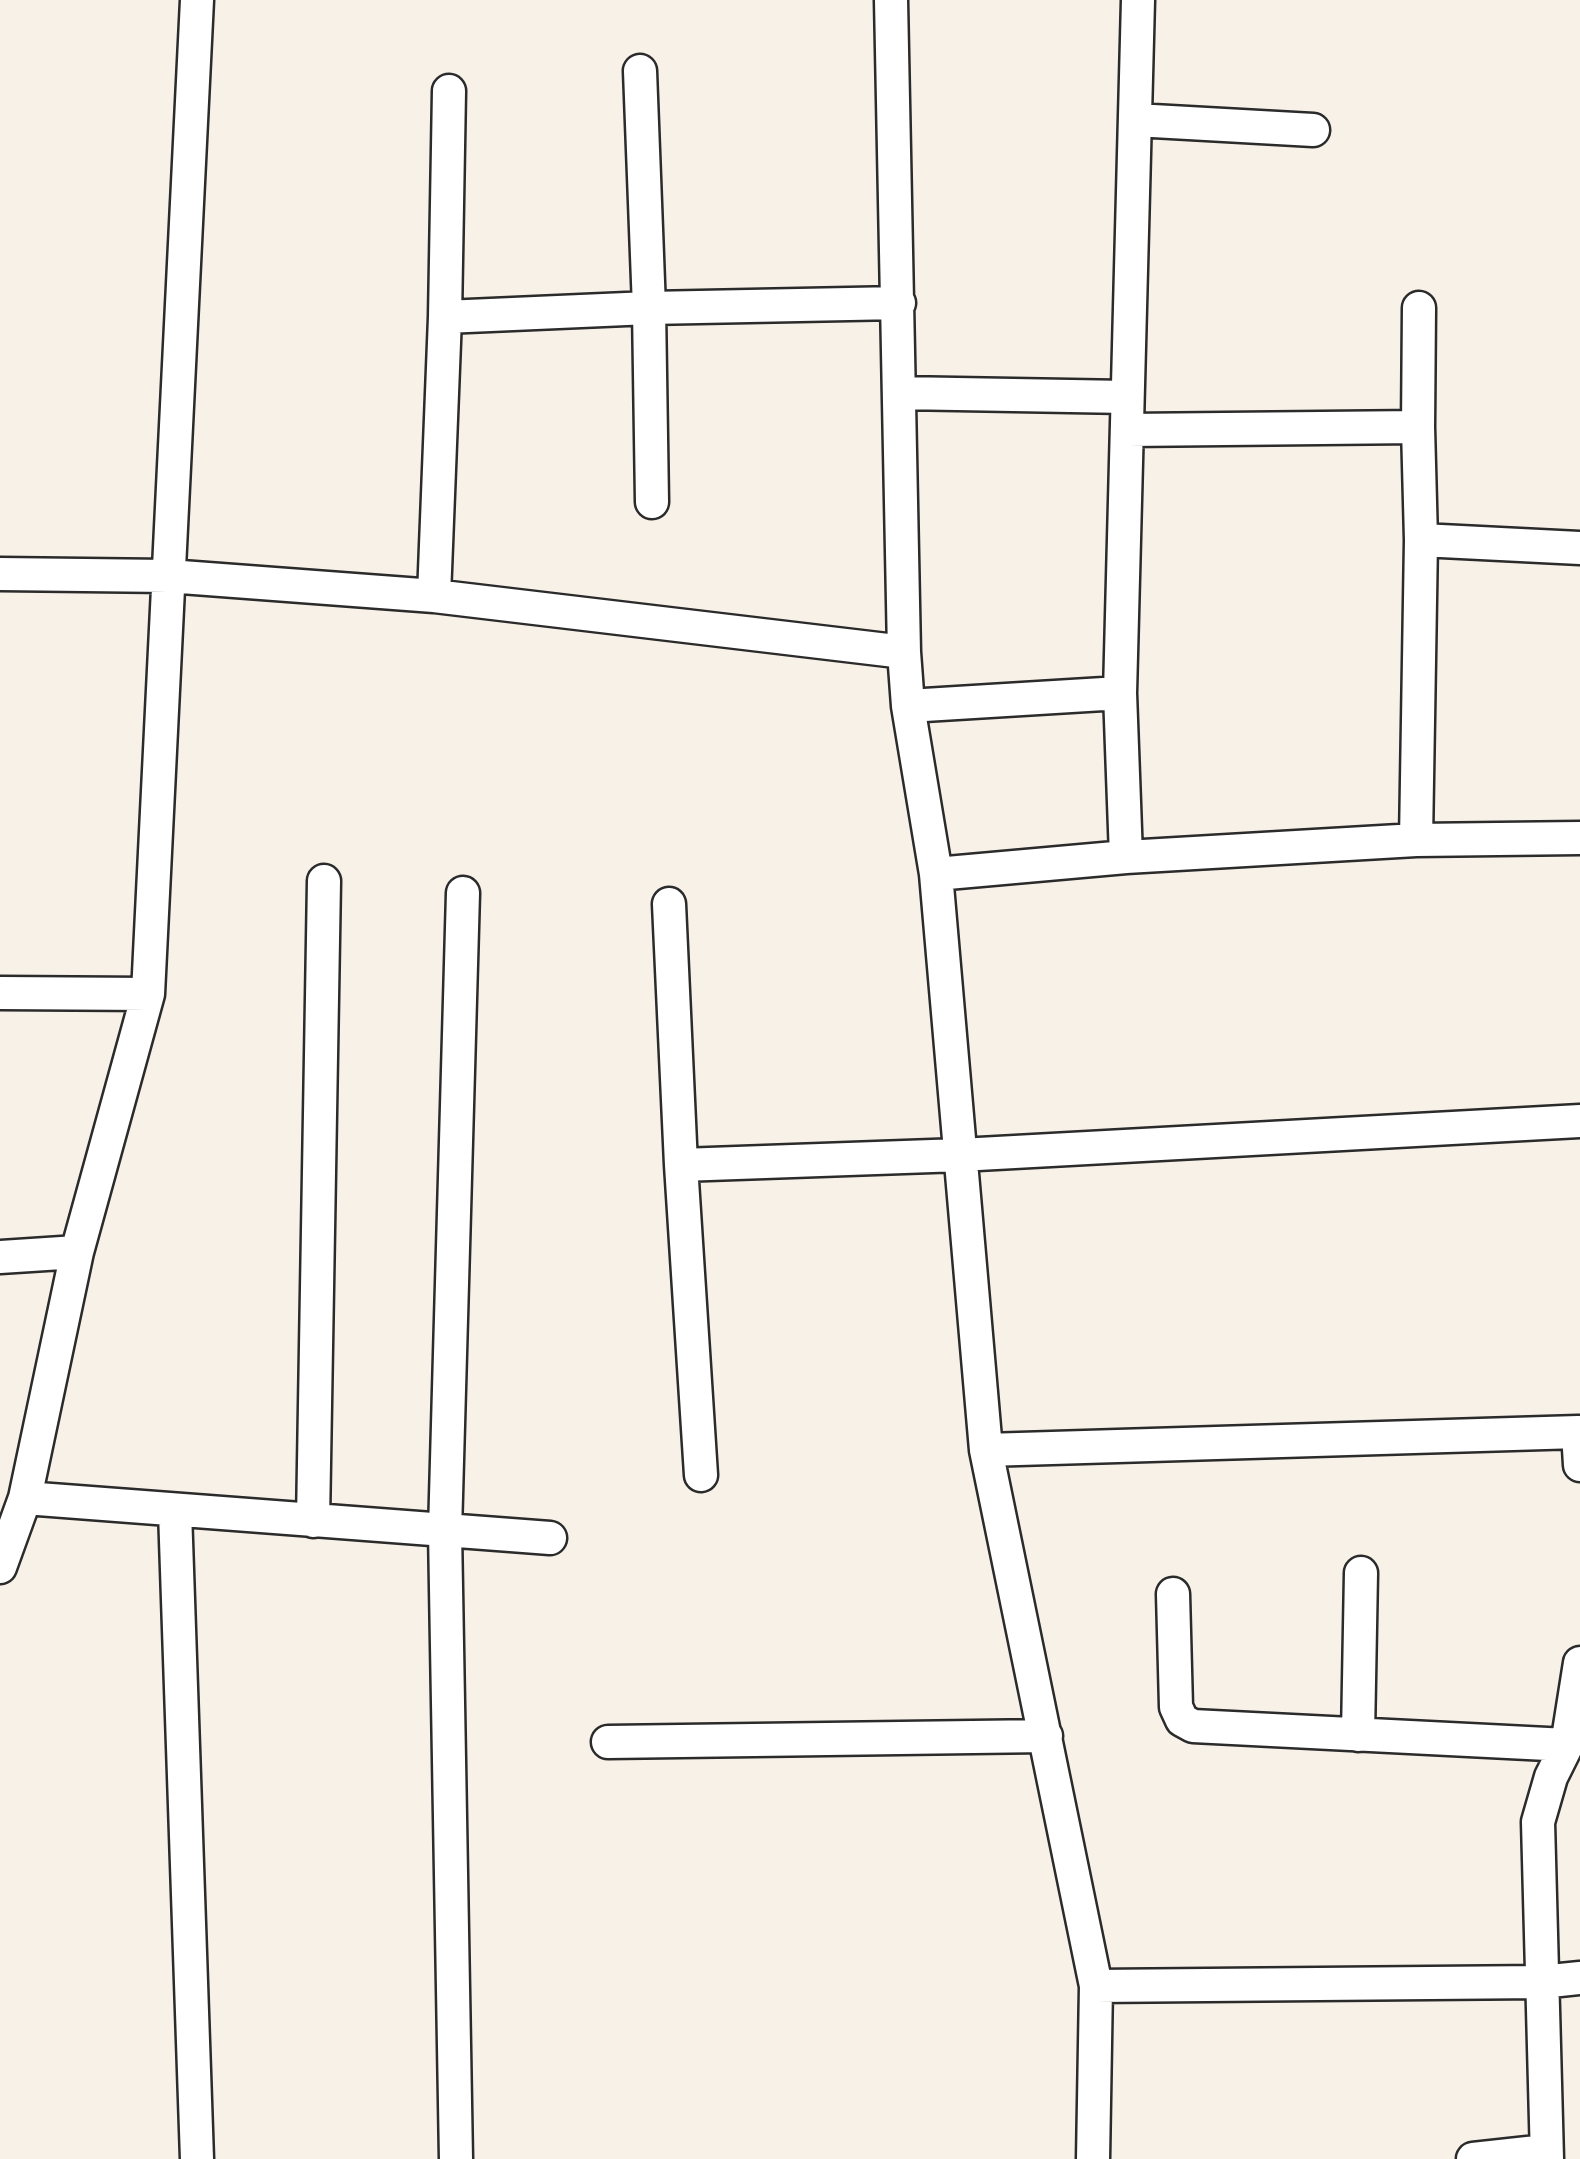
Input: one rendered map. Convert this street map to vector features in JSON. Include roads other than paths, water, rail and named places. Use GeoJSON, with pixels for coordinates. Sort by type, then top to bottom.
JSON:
{"type":"FeatureCollection","features":[{"type":"Feature","properties":{"kind":"street"},"geometry":{"type":"LineString","coordinates":[[0,1567],[25,1498],[77,1252],[148,994],[197,0]]}},
{"type":"Feature","properties":{"kind":"street"},"geometry":{"type":"LineString","coordinates":[[891,0],[904,652],[908,706],[936,874],[986,1450],[1096,1986],[1093,2159]]}},
{"type":"Feature","properties":{"kind":"street"},"geometry":{"type":"LineString","coordinates":[[1126,857],[1120,693],[1138,0]]}},
{"type":"Feature","properties":{"kind":"street"},"geometry":{"type":"LineString","coordinates":[[639,71],[649,308],[652,502]]}},
{"type":"Feature","properties":{"kind":"street"},"geometry":{"type":"LineString","coordinates":[[434,596],[445,317],[449,91]]}},
{"type":"Feature","properties":{"kind":"street"},"geometry":{"type":"LineString","coordinates":[[1135,120],[1313,130]]}},
{"type":"Feature","properties":{"kind":"street"},"geometry":{"type":"LineString","coordinates":[[445,317],[649,308],[899,303]]}},
{"type":"Feature","properties":{"kind":"street"},"geometry":{"type":"LineString","coordinates":[[1416,840],[1420,540],[1419,308]]}},
{"type":"Feature","properties":{"kind":"street"},"geometry":{"type":"LineString","coordinates":[[900,393],[1127,397]]}},
{"type":"Feature","properties":{"kind":"street"},"geometry":{"type":"LineString","coordinates":[[1128,430],[1418,427]]}},
{"type":"Feature","properties":{"kind":"street"},"geometry":{"type":"LineString","coordinates":[[1420,540],[1580,548]]}},
{"type":"Feature","properties":{"kind":"street"},"geometry":{"type":"LineString","coordinates":[[0,574],[168,576],[434,596],[904,652]]}},
{"type":"Feature","properties":{"kind":"street"},"geometry":{"type":"LineString","coordinates":[[908,706],[1120,693]]}},
{"type":"Feature","properties":{"kind":"street"},"geometry":{"type":"LineString","coordinates":[[936,874],[1126,857],[1416,840],[1580,838]]}},
{"type":"Feature","properties":{"kind":"street"},"geometry":{"type":"LineString","coordinates":[[313,1521],[324,881]]}},
{"type":"Feature","properties":{"kind":"street"},"geometry":{"type":"LineString","coordinates":[[456,2159],[445,1531],[463,893]]}},
{"type":"Feature","properties":{"kind":"street"},"geometry":{"type":"LineString","coordinates":[[669,904],[681,1165],[701,1475]]}},
{"type":"Feature","properties":{"kind":"street"},"geometry":{"type":"LineString","coordinates":[[0,993],[148,994]]}},
{"type":"Feature","properties":{"kind":"street"},"geometry":{"type":"LineString","coordinates":[[681,1165],[960,1154],[1580,1121]]}},
{"type":"Feature","properties":{"kind":"street"},"geometry":{"type":"LineString","coordinates":[[0,1257],[77,1252]]}},
{"type":"Feature","properties":{"kind":"street"},"geometry":{"type":"LineString","coordinates":[[986,1450],[1579,1423],[1580,1465]]}},
{"type":"Feature","properties":{"kind":"street"},"geometry":{"type":"LineString","coordinates":[[25,1498],[551,1538]]}},
{"type":"Feature","properties":{"kind":"street"},"geometry":{"type":"LineString","coordinates":[[175,1511],[197,2159]]}},
{"type":"Feature","properties":{"kind":"street"},"geometry":{"type":"LineString","coordinates":[[1358,1735],[1361,1573]]}},
{"type":"Feature","properties":{"kind":"street"},"geometry":{"type":"LineString","coordinates":[[1173,1594],[1175,1707],[1182,1720],[1193,1726],[1567,1745]]}},
{"type":"Feature","properties":{"kind":"street"},"geometry":{"type":"LineString","coordinates":[[1473,2159],[1546,2155],[1538,1822],[1551,1777],[1567,1745],[1580,1663]]}},
{"type":"Feature","properties":{"kind":"street"},"geometry":{"type":"LineString","coordinates":[[608,1742],[1046,1736]]}},
{"type":"Feature","properties":{"kind":"street"},"geometry":{"type":"LineString","coordinates":[[1096,1986],[1541,1982],[1580,1978]]}}]}
